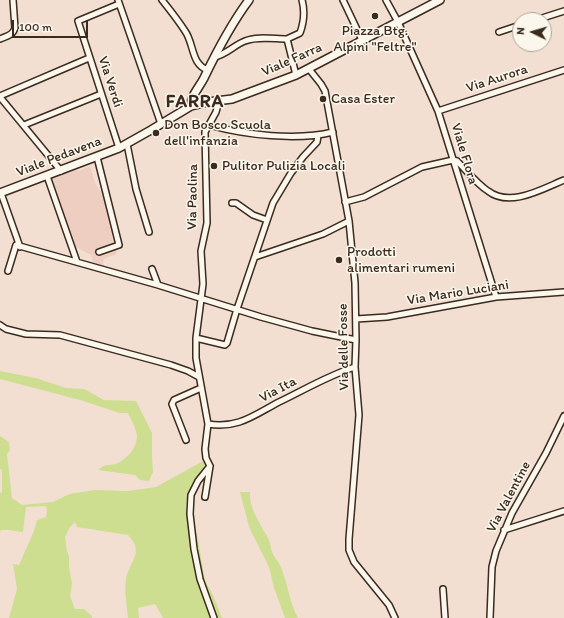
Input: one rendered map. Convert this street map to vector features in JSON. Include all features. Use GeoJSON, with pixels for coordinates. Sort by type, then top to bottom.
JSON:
{"type":"FeatureCollection","features":[{"type":"Feature","properties":{"kind":"main road"},"geometry":{"type":"LineString","coordinates":[[191,106],[191,98],[203,80],[214,57],[239,14],[249,0]]}},
{"type":"Feature","properties":{"kind":"main road","name":"Viale Farra"},"geometry":{"type":"LineString","coordinates":[[191,106],[232,99],[296,75],[440,0]]}},
{"type":"Feature","properties":{"kind":"main road","name":"Viale Pedavena"},"geometry":{"type":"LineString","coordinates":[[0,193],[119,148],[191,106]]}},
{"type":"Feature","properties":{"kind":"street"},"geometry":{"type":"LineString","coordinates":[[0,39],[11,35],[14,32],[13,0]]}},
{"type":"Feature","properties":{"kind":"street"},"geometry":{"type":"LineString","coordinates":[[162,0],[186,32],[201,68],[208,70]]}},
{"type":"Feature","properties":{"kind":"street"},"geometry":{"type":"LineString","coordinates":[[214,57],[221,55],[245,41],[255,39],[287,39],[300,33],[304,18],[304,6],[302,0]]}},
{"type":"Feature","properties":{"kind":"street"},"geometry":{"type":"LineString","coordinates":[[343,0],[362,40]]}},
{"type":"Feature","properties":{"kind":"street","name":"Viale Flora"},"geometry":{"type":"LineString","coordinates":[[386,0],[398,22],[438,111],[496,297]]}},
{"type":"Feature","properties":{"kind":"street"},"geometry":{"type":"LineString","coordinates":[[119,2],[161,124]]}},
{"type":"Feature","properties":{"kind":"street","name":"Via Verdi"},"geometry":{"type":"LineString","coordinates":[[119,2],[78,21],[119,148]]}},
{"type":"Feature","properties":{"kind":"street"},"geometry":{"type":"LineString","coordinates":[[552,15],[564,11]]}},
{"type":"Feature","properties":{"kind":"street"},"geometry":{"type":"LineString","coordinates":[[499,32],[512,28]]}},
{"type":"Feature","properties":{"kind":"street"},"geometry":{"type":"LineString","coordinates":[[287,39],[296,75]]}},
{"type":"Feature","properties":{"kind":"street"},"geometry":{"type":"LineString","coordinates":[[61,171],[0,97],[89,58]]}},
{"type":"Feature","properties":{"kind":"street","name":"Via delle Fosse"},"geometry":{"type":"LineString","coordinates":[[309,69],[321,84],[325,92],[349,222],[355,283],[355,367],[359,415],[349,550],[354,562],[389,605],[395,618]]}},
{"type":"Feature","properties":{"kind":"street","name":"Via Aurora"},"geometry":{"type":"LineString","coordinates":[[438,111],[564,70]]}},
{"type":"Feature","properties":{"kind":"street"},"geometry":{"type":"LineString","coordinates":[[24,125],[101,94]]}},
{"type":"Feature","properties":{"kind":"street","name":"Via Paolina"},"geometry":{"type":"LineString","coordinates":[[205,497],[210,466],[206,458],[205,449],[209,425],[196,358],[196,338],[200,297],[203,284],[201,251],[207,223],[205,132],[220,101]]}},
{"type":"Feature","properties":{"kind":"street"},"geometry":{"type":"LineString","coordinates":[[209,125],[219,128],[267,135],[318,136],[333,132]]}},
{"type":"Feature","properties":{"kind":"street"},"geometry":{"type":"LineString","coordinates":[[196,338],[225,345],[227,343],[273,203],[303,157],[317,142],[318,136]]}},
{"type":"Feature","properties":{"kind":"street"},"geometry":{"type":"LineString","coordinates":[[126,144],[136,189],[149,232]]}},
{"type":"Feature","properties":{"kind":"street"},"geometry":{"type":"LineString","coordinates":[[97,156],[119,246],[98,252]]}},
{"type":"Feature","properties":{"kind":"street"},"geometry":{"type":"LineString","coordinates":[[345,202],[364,196],[422,167],[453,160],[457,161],[488,191],[497,196],[511,198],[527,196],[564,180]]}},
{"type":"Feature","properties":{"kind":"street"},"geometry":{"type":"LineString","coordinates":[[47,176],[77,262]]}},
{"type":"Feature","properties":{"kind":"street"},"geometry":{"type":"LineString","coordinates":[[0,193],[20,247]]}},
{"type":"Feature","properties":{"kind":"street"},"geometry":{"type":"LineString","coordinates":[[232,203],[236,203],[253,215],[267,220]]}},
{"type":"Feature","properties":{"kind":"street"},"geometry":{"type":"LineString","coordinates":[[255,257],[323,234],[349,222]]}},
{"type":"Feature","properties":{"kind":"street"},"geometry":{"type":"LineString","coordinates":[[8,271],[16,246],[200,297],[312,331],[356,340]]}},
{"type":"Feature","properties":{"kind":"street"},"geometry":{"type":"LineString","coordinates":[[152,269],[158,285]]}},
{"type":"Feature","properties":{"kind":"street","name":"Via Mario Luciani"},"geometry":{"type":"LineString","coordinates":[[356,319],[387,317],[496,297],[564,292]]}},
{"type":"Feature","properties":{"kind":"street"},"geometry":{"type":"LineString","coordinates":[[0,325],[26,334],[60,336],[171,365],[199,378]]}},
{"type":"Feature","properties":{"kind":"street","name":"Via Ita"},"geometry":{"type":"LineString","coordinates":[[209,425],[226,425],[246,421],[331,376],[355,367]]}},
{"type":"Feature","properties":{"kind":"street"},"geometry":{"type":"LineString","coordinates":[[186,440],[172,404],[174,400],[201,388]]}},
{"type":"Feature","properties":{"kind":"street","name":"Via Valentine"},"geometry":{"type":"LineString","coordinates":[[490,618],[492,567],[496,551],[512,513],[546,453],[564,416]]}},
{"type":"Feature","properties":{"kind":"street"},"geometry":{"type":"LineString","coordinates":[[210,466],[198,482],[191,495],[190,514],[194,549],[200,579],[214,618]]}},
{"type":"Feature","properties":{"kind":"street"},"geometry":{"type":"LineString","coordinates":[[504,530],[564,511]]}},
{"type":"Feature","properties":{"kind":"street"},"geometry":{"type":"LineString","coordinates":[[443,589],[445,618]]}},
{"type":"Feature","properties":{"kind":"shaded area"},"geometry":{"type":"Polygon","coordinates":[[[90,166],[95,183],[103,195],[117,254],[103,260],[104,271],[95,269],[91,255],[68,243],[48,180],[75,170],[79,171],[90,166]]]}},
{"type":"Feature","properties":{"kind":"green space"},"geometry":{"type":"Polygon","coordinates":[[[0,371],[36,378],[66,388],[84,389],[104,400],[136,401],[152,433],[153,472],[149,481],[140,480],[135,475],[98,470],[106,465],[118,463],[128,455],[135,445],[137,436],[135,427],[128,413],[120,413],[80,400],[0,379],[0,371]]]}},
{"type":"Feature","properties":{"kind":"green space"},"geometry":{"type":"Polygon","coordinates":[[[0,436],[9,442],[10,450],[7,454],[12,498],[22,505],[53,502],[69,494],[95,490],[128,491],[156,487],[203,461],[205,465],[189,490],[186,505],[192,545],[213,618],[163,618],[155,604],[138,608],[139,618],[128,618],[125,585],[127,573],[136,553],[136,547],[128,535],[77,527],[75,522],[70,527],[65,537],[72,584],[70,596],[75,609],[84,609],[92,616],[92,618],[9,618],[17,589],[13,564],[19,565],[34,531],[37,520],[46,517],[47,511],[46,506],[26,507],[23,532],[1,530],[0,532],[0,493],[2,492],[2,470],[0,469],[0,436]]]}},
{"type":"Feature","properties":{"kind":"green space"},"geometry":{"type":"Polygon","coordinates":[[[240,492],[250,492],[253,511],[269,540],[273,554],[280,565],[298,618],[285,618],[274,588],[269,567],[249,527],[240,492]]]}},
{"type":"Feature","properties":{"kind":"green space"},"geometry":{"type":"Polygon","coordinates":[[[192,530],[197,533],[205,581],[213,595],[222,618],[215,618],[202,583],[192,530]]]}},
{"type":"Feature","properties":{"kind":"place","name":"Piazza Btg. Alpini \"Feltre\""},"geometry":{"type":"Point","coordinates":[375,16]}},
{"type":"Feature","properties":{"kind":"place","name":"Casa Ester"},"geometry":{"type":"Point","coordinates":[323,99]}},
{"type":"Feature","properties":{"kind":"place","name":"Don Bosco Scuola dell'infanzia"},"geometry":{"type":"Point","coordinates":[156,133]}},
{"type":"Feature","properties":{"kind":"place","name":"Pulitor Pulizia Locali"},"geometry":{"type":"Point","coordinates":[214,166]}},
{"type":"Feature","properties":{"kind":"place","name":"Prodotti alimentari rumeni"},"geometry":{"type":"Point","coordinates":[339,260]}},
{"type":"Feature","properties":{"kind":"district","name":"FARRA"},"geometry":{"type":"Point","coordinates":[195,102]}}]}
